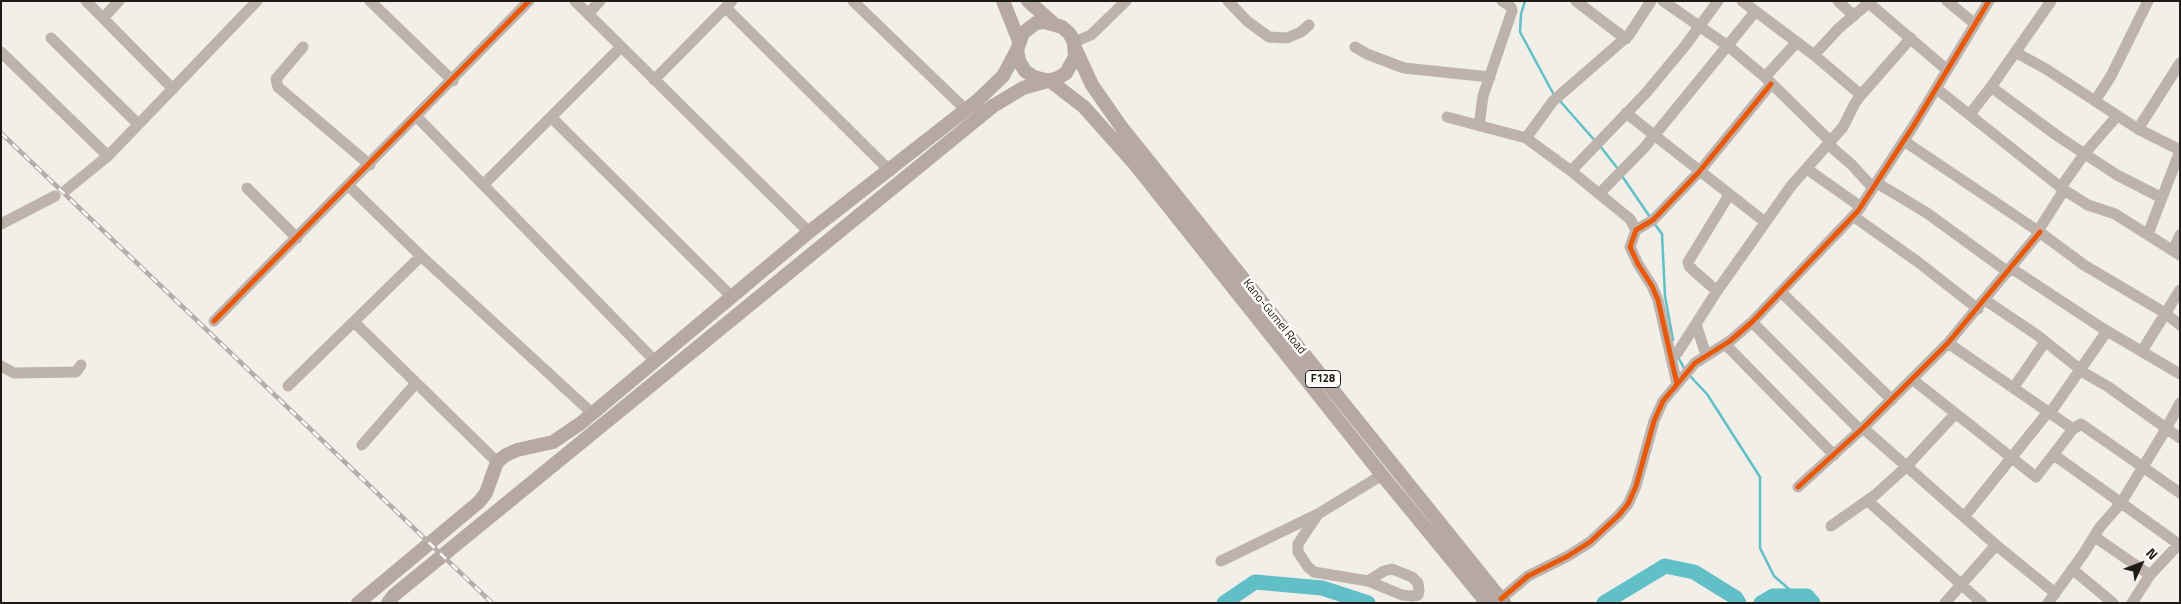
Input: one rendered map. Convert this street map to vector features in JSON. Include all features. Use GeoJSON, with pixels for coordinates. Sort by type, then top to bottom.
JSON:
{"type":"FeatureCollection","features":[{"type":"Feature","properties":{"kind":"main road","name":"F128"},"geometry":{"type":"LineString","coordinates":[[1003,1],[1014,26],[1019,61],[1025,71],[1034,77],[1047,80]]}},
{"type":"Feature","properties":{"kind":"main road","name":"F128"},"geometry":{"type":"LineString","coordinates":[[1028,1],[1069,33],[1074,45]]}},
{"type":"Feature","properties":{"kind":"main road"},"geometry":{"type":"LineString","coordinates":[[358,603],[479,502],[486,493],[497,462],[517,450],[553,442],[593,414],[809,232],[890,171],[966,110],[1003,76],[1023,33],[1036,23],[1054,23]]}},
{"type":"Feature","properties":{"kind":"main road"},"geometry":{"type":"LineString","coordinates":[[388,603],[392,596],[439,560],[970,123],[1008,96],[1066,72],[1075,56],[1074,45]]}},
{"type":"Feature","properties":{"kind":"main road","name":"Kano-Gumel Road"},"geometry":{"type":"LineString","coordinates":[[1074,45],[1092,85],[1112,115],[1331,401],[1382,476],[1487,603]]}},
{"type":"Feature","properties":{"kind":"main road","name":"Kano-Gumel Road"},"geometry":{"type":"LineString","coordinates":[[1047,80],[1076,99],[1089,111],[1331,401],[1502,601]]}},
{"type":"Feature","properties":{"kind":"main road"},"geometry":{"type":"LineString","coordinates":[[428,546],[439,560]]}},
{"type":"Feature","properties":{"kind":"street"},"geometry":{"type":"LineString","coordinates":[[86,1],[173,89]]}},
{"type":"Feature","properties":{"kind":"street"},"geometry":{"type":"LineString","coordinates":[[103,18],[120,1]]}},
{"type":"Feature","properties":{"kind":"street"},"geometry":{"type":"LineString","coordinates":[[66,190],[108,156],[257,1]]}},
{"type":"Feature","properties":{"kind":"street"},"geometry":{"type":"LineString","coordinates":[[370,1],[453,81]]}},
{"type":"Feature","properties":{"kind":"street"},"geometry":{"type":"LineString","coordinates":[[214,321],[453,81],[529,1]]}},
{"type":"Feature","properties":{"kind":"street"},"geometry":{"type":"LineString","coordinates":[[575,1],[809,232]]}},
{"type":"Feature","properties":{"kind":"street"},"geometry":{"type":"LineString","coordinates":[[588,14],[600,1]]}},
{"type":"Feature","properties":{"kind":"street"},"geometry":{"type":"LineString","coordinates":[[853,1],[966,110]]}},
{"type":"Feature","properties":{"kind":"street"},"geometry":{"type":"LineString","coordinates":[[1074,45],[1091,35],[1126,1]]}},
{"type":"Feature","properties":{"kind":"street"},"geometry":{"type":"LineString","coordinates":[[1479,126],[1483,96],[1512,11],[1511,7],[1502,1]]}},
{"type":"Feature","properties":{"kind":"street"},"geometry":{"type":"LineString","coordinates":[[1576,1],[1626,39]]}},
{"type":"Feature","properties":{"kind":"street"},"geometry":{"type":"LineString","coordinates":[[1526,138],[1555,100],[1626,39],[1651,1]]}},
{"type":"Feature","properties":{"kind":"street"},"geometry":{"type":"LineString","coordinates":[[1663,1],[1728,46],[1768,81],[1875,186],[1933,218],[2009,270],[2180,374]]}},
{"type":"Feature","properties":{"kind":"street"},"geometry":{"type":"LineString","coordinates":[[1571,171],[1646,93],[1718,1]]}},
{"type":"Feature","properties":{"kind":"street"},"geometry":{"type":"LineString","coordinates":[[1742,1],[1814,55],[1861,95]]}},
{"type":"Feature","properties":{"kind":"street"},"geometry":{"type":"LineString","coordinates":[[1838,1],[1854,16]]}},
{"type":"Feature","properties":{"kind":"street"},"geometry":{"type":"LineString","coordinates":[[1947,1],[1975,24]]}},
{"type":"Feature","properties":{"kind":"street"},"geometry":{"type":"LineString","coordinates":[[1502,601],[1528,576],[1568,556],[1590,542],[1619,515],[1636,486],[1658,411],[1684,376],[1706,354],[1725,344],[1752,322],[1853,216],[1875,186],[1937,89],[1989,1]]}},
{"type":"Feature","properties":{"kind":"street"},"geometry":{"type":"LineString","coordinates":[[1970,114],[1991,87],[2050,1]]}},
{"type":"Feature","properties":{"kind":"street"},"geometry":{"type":"LineString","coordinates":[[2095,101],[2110,76],[2148,1]]}},
{"type":"Feature","properties":{"kind":"street"},"geometry":{"type":"LineString","coordinates":[[1231,2],[1247,21],[1269,37],[1287,38],[1301,32],[1309,25]]}},
{"type":"Feature","properties":{"kind":"street"},"geometry":{"type":"LineString","coordinates":[[1814,55],[1870,2],[1947,70]]}},
{"type":"Feature","properties":{"kind":"street"},"geometry":{"type":"LineString","coordinates":[[654,80],[729,4],[890,171]]}},
{"type":"Feature","properties":{"kind":"street"},"geometry":{"type":"LineString","coordinates":[[1599,194],[1654,136],[1756,12]]}},
{"type":"Feature","properties":{"kind":"street"},"geometry":{"type":"LineString","coordinates":[[51,38],[138,124]]}},
{"type":"Feature","properties":{"kind":"street"},"geometry":{"type":"LineString","coordinates":[[1674,356],[1791,186],[1843,127],[1861,95],[1911,38]]}},
{"type":"Feature","properties":{"kind":"street"},"geometry":{"type":"LineString","coordinates":[[1684,376],[1674,356],[1658,300],[1652,286],[1631,253],[1630,247],[1636,230],[1651,221],[1700,172],[1797,42]]}},
{"type":"Feature","properties":{"kind":"street"},"geometry":{"type":"LineString","coordinates":[[303,47],[276,79],[278,87],[370,165]]}},
{"type":"Feature","properties":{"kind":"street"},"geometry":{"type":"LineString","coordinates":[[484,184],[621,47]]}},
{"type":"Feature","properties":{"kind":"street"},"geometry":{"type":"LineString","coordinates":[[1355,47],[1367,54],[1404,68],[1490,76]]}},
{"type":"Feature","properties":{"kind":"street"},"geometry":{"type":"LineString","coordinates":[[1,52],[108,156]]}},
{"type":"Feature","properties":{"kind":"street"},"geometry":{"type":"LineString","coordinates":[[2015,52],[2046,69],[2138,129],[2180,151],[2148,234]]}},
{"type":"Feature","properties":{"kind":"street"},"geometry":{"type":"LineString","coordinates":[[2138,129],[2180,63]]}},
{"type":"Feature","properties":{"kind":"street"},"geometry":{"type":"LineString","coordinates":[[1991,87],[2059,137],[2117,175],[2162,198]]}},
{"type":"Feature","properties":{"kind":"street"},"geometry":{"type":"LineString","coordinates":[[1937,89],[2062,188],[2088,205],[2115,214],[2176,252],[2180,236]]}},
{"type":"Feature","properties":{"kind":"street"},"geometry":{"type":"LineString","coordinates":[[1626,113],[1765,222]]}},
{"type":"Feature","properties":{"kind":"street"},"geometry":{"type":"LineString","coordinates":[[1798,487],[1862,429],[1948,343],[2039,232],[2062,188],[2085,153],[2117,116]]}},
{"type":"Feature","properties":{"kind":"street"},"geometry":{"type":"LineString","coordinates":[[417,117],[655,361]]}},
{"type":"Feature","properties":{"kind":"street"},"geometry":{"type":"LineString","coordinates":[[551,117],[731,296]]}},
{"type":"Feature","properties":{"kind":"street"},"geometry":{"type":"LineString","coordinates":[[1447,117],[1526,138],[1599,194],[1630,220],[1636,230]]}},
{"type":"Feature","properties":{"kind":"street"},"geometry":{"type":"LineString","coordinates":[[1904,141],[2039,232],[2084,265],[2180,325]]}},
{"type":"Feature","properties":{"kind":"street"},"geometry":{"type":"LineString","coordinates":[[1806,169],[1860,207]]}},
{"type":"Feature","properties":{"kind":"street"},"geometry":{"type":"LineString","coordinates":[[349,186],[421,256],[593,414]]}},
{"type":"Feature","properties":{"kind":"street"},"geometry":{"type":"LineString","coordinates":[[247,188],[297,238]]}},
{"type":"Feature","properties":{"kind":"street"},"geometry":{"type":"LineString","coordinates":[[1717,291],[1689,266],[1688,262],[1729,195]]}},
{"type":"Feature","properties":{"kind":"street"},"geometry":{"type":"LineString","coordinates":[[1,224],[54,196]]}},
{"type":"Feature","properties":{"kind":"street"},"geometry":{"type":"LineString","coordinates":[[1853,216],[1981,304],[2046,342],[2080,370],[2180,438]]}},
{"type":"Feature","properties":{"kind":"street"},"geometry":{"type":"LineString","coordinates":[[288,386],[421,256]]}},
{"type":"Feature","properties":{"kind":"street"},"geometry":{"type":"LineString","coordinates":[[2142,351],[2180,290]]}},
{"type":"Feature","properties":{"kind":"street"},"geometry":{"type":"LineString","coordinates":[[1781,292],[1892,400]]}},
{"type":"Feature","properties":{"kind":"street"},"geometry":{"type":"LineString","coordinates":[[354,322],[497,462]]}},
{"type":"Feature","properties":{"kind":"street"},"geometry":{"type":"LineString","coordinates":[[1752,322],[1862,429],[1996,545],[2051,600],[2100,527],[2121,503],[2180,403]]}},
{"type":"Feature","properties":{"kind":"street"},"geometry":{"type":"LineString","coordinates":[[1696,324],[1706,354]]}},
{"type":"Feature","properties":{"kind":"street"},"geometry":{"type":"LineString","coordinates":[[1964,517],[2049,412],[2107,331]]}},
{"type":"Feature","properties":{"kind":"street"},"geometry":{"type":"LineString","coordinates":[[2014,387],[2046,342]]}},
{"type":"Feature","properties":{"kind":"street"},"geometry":{"type":"LineString","coordinates":[[1948,343],[2073,429]]}},
{"type":"Feature","properties":{"kind":"street"},"geometry":{"type":"LineString","coordinates":[[1725,344],[1834,455]]}},
{"type":"Feature","properties":{"kind":"street"},"geometry":{"type":"LineString","coordinates":[[1,366],[14,373],[76,372],[82,366]]}},
{"type":"Feature","properties":{"kind":"street"},"geometry":{"type":"LineString","coordinates":[[1912,379],[2036,477],[2073,429],[2079,424],[2085,426],[2144,466],[2180,493]]}},
{"type":"Feature","properties":{"kind":"street"},"geometry":{"type":"LineString","coordinates":[[362,445],[416,383]]}},
{"type":"Feature","properties":{"kind":"street"},"geometry":{"type":"LineString","coordinates":[[1831,526],[1868,501],[1906,467],[1955,414]]}},
{"type":"Feature","properties":{"kind":"street"},"geometry":{"type":"LineString","coordinates":[[2054,455],[2179,544],[2150,575],[2132,603]]}},
{"type":"Feature","properties":{"kind":"street"},"geometry":{"type":"LineString","coordinates":[[1221,561],[1318,514],[1382,476]]}},
{"type":"Feature","properties":{"kind":"street"},"geometry":{"type":"LineString","coordinates":[[1868,501],[1982,603]]}},
{"type":"Feature","properties":{"kind":"street"},"geometry":{"type":"LineString","coordinates":[[1318,514],[1298,544],[1298,552],[1308,567],[1314,572],[1368,581]]}},
{"type":"Feature","properties":{"kind":"street"},"geometry":{"type":"LineString","coordinates":[[2095,537],[2150,575]]}},
{"type":"Feature","properties":{"kind":"street"},"geometry":{"type":"LineString","coordinates":[[1945,603],[1996,545]]}},
{"type":"Feature","properties":{"kind":"street"},"geometry":{"type":"LineString","coordinates":[[2072,570],[2113,603]]}},
{"type":"Feature","properties":{"kind":"waterway"},"geometry":{"type":"LineString","coordinates":[[1525,1],[1521,14],[1520,32],[1554,95]]}},
{"type":"Feature","properties":{"kind":"waterway"},"geometry":{"type":"LineString","coordinates":[[1560,101],[1596,142]]}},
{"type":"Feature","properties":{"kind":"waterway"},"geometry":{"type":"LineString","coordinates":[[1600,146],[1618,169]]}},
{"type":"Feature","properties":{"kind":"waterway"},"geometry":{"type":"LineString","coordinates":[[1622,176],[1650,217]]}},
{"type":"Feature","properties":{"kind":"waterway"},"geometry":{"type":"LineString","coordinates":[[1654,223],[1662,234],[1665,296],[1673,340]]}},
{"type":"Feature","properties":{"kind":"waterway"},"geometry":{"type":"LineString","coordinates":[[1678,357],[1685,370]]}},
{"type":"Feature","properties":{"kind":"waterway"},"geometry":{"type":"LineString","coordinates":[[1690,376],[1707,394],[1760,477],[1760,548],[1774,576],[1797,596]]}},
{"type":"Feature","properties":{"kind":"waterway"},"geometry":{"type":"LineString","coordinates":[[1604,603],[1665,566],[1694,572],[1736,598],[1739,603]]}},
{"type":"Feature","properties":{"kind":"waterway"},"geometry":{"type":"LineString","coordinates":[[1224,603],[1255,582],[1322,588],[1368,603]]}},
{"type":"Feature","properties":{"kind":"waterway"},"geometry":{"type":"LineString","coordinates":[[1761,603],[1773,596],[1807,596],[1813,603]]}},
{"type":"Feature","properties":{"kind":"railway"},"geometry":{"type":"LineString","coordinates":[[1,133],[492,603]]}},
{"type":"Feature","properties":{"kind":"cycle path"},"geometry":{"type":"LineString","coordinates":[[214,321],[529,1]]}},
{"type":"Feature","properties":{"kind":"cycle path"},"geometry":{"type":"LineString","coordinates":[[1501,599],[1528,576],[1568,556],[1590,542],[1628,504],[1636,486],[1654,421],[1663,401],[1695,363],[1730,341],[1752,322],[1858,211],[1914,125],[1989,1]]}},
{"type":"Feature","properties":{"kind":"cycle path"},"geometry":{"type":"LineString","coordinates":[[1677,384],[1658,300],[1630,247],[1636,230],[1653,220],[1699,172],[1771,84]]}},
{"type":"Feature","properties":{"kind":"cycle path"},"geometry":{"type":"LineString","coordinates":[[1798,487],[1863,428],[1948,343],[2040,232]]}}]}
